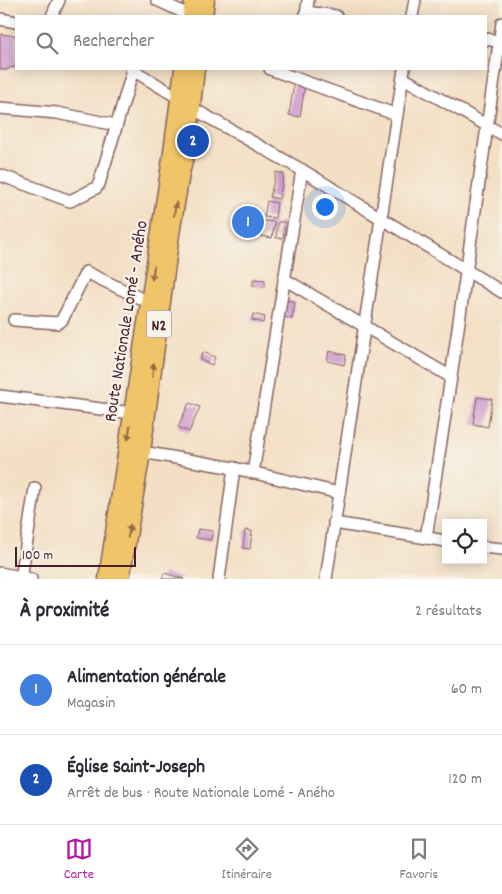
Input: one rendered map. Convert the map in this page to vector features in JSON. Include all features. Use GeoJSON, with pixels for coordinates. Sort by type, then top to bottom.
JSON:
{"type":"FeatureCollection","features":[{"type":"Feature","properties":{"kind":"highway"},"geometry":{"type":"LineString","coordinates":[[191,15],[192,0]]}},
{"type":"Feature","properties":{"kind":"highway"},"geometry":{"type":"LineString","coordinates":[[204,15],[206,0]]}},
{"type":"Feature","properties":{"kind":"highway","name":"Route Nationale Lomé - Aného"},"geometry":{"type":"LineString","coordinates":[[107,579],[183,70]]}},
{"type":"Feature","properties":{"kind":"highway","name":"Route Nationale Lomé - Aného"},"geometry":{"type":"LineString","coordinates":[[121,579],[142,452],[171,234],[188,143],[196,70]]}},
{"type":"Feature","properties":{"kind":"street"},"geometry":{"type":"LineString","coordinates":[[52,15],[59,0]]}},
{"type":"Feature","properties":{"kind":"street"},"geometry":{"type":"LineString","coordinates":[[157,0],[189,15]]}},
{"type":"Feature","properties":{"kind":"street"},"geometry":{"type":"LineString","coordinates":[[412,15],[415,0]]}},
{"type":"Feature","properties":{"kind":"street"},"geometry":{"type":"LineString","coordinates":[[307,9],[332,15]]}},
{"type":"Feature","properties":{"kind":"street"},"geometry":{"type":"LineString","coordinates":[[0,19],[15,22]]}},
{"type":"Feature","properties":{"kind":"street"},"geometry":{"type":"LineString","coordinates":[[426,538],[502,23]]}},
{"type":"Feature","properties":{"kind":"street"},"geometry":{"type":"LineString","coordinates":[[487,39],[500,42]]}},
{"type":"Feature","properties":{"kind":"street"},"geometry":{"type":"LineString","coordinates":[[0,174],[70,201],[92,191],[99,184],[132,70]]}},
{"type":"Feature","properties":{"kind":"street"},"geometry":{"type":"LineString","coordinates":[[134,70],[192,108],[302,170],[502,292]]}},
{"type":"Feature","properties":{"kind":"street"},"geometry":{"type":"LineString","coordinates":[[276,70],[300,74],[397,115]]}},
{"type":"Feature","properties":{"kind":"street"},"geometry":{"type":"LineString","coordinates":[[326,579],[380,218],[404,74],[502,134]]}},
{"type":"Feature","properties":{"kind":"street"},"geometry":{"type":"LineString","coordinates":[[0,108],[56,113],[116,125]]}},
{"type":"Feature","properties":{"kind":"street"},"geometry":{"type":"LineString","coordinates":[[253,473],[302,170]]}},
{"type":"Feature","properties":{"kind":"street"},"geometry":{"type":"LineString","coordinates":[[14,320],[58,323],[62,320],[86,272],[148,302]]}},
{"type":"Feature","properties":{"kind":"street"},"geometry":{"type":"LineString","coordinates":[[284,279],[451,377]]}},
{"type":"Feature","properties":{"kind":"street"},"geometry":{"type":"LineString","coordinates":[[0,396],[132,413]]}},
{"type":"Feature","properties":{"kind":"street"},"geometry":{"type":"LineString","coordinates":[[142,452],[234,468],[339,493]]}},
{"type":"Feature","properties":{"kind":"street"},"geometry":{"type":"LineString","coordinates":[[218,579],[234,468]]}},
{"type":"Feature","properties":{"kind":"street"},"geometry":{"type":"LineString","coordinates":[[0,573],[24,578],[35,488]]}},
{"type":"Feature","properties":{"kind":"street"},"geometry":{"type":"LineString","coordinates":[[334,523],[442,540]]}},
{"type":"Feature","properties":{"kind":"street"},"geometry":{"type":"LineString","coordinates":[[487,547],[502,549]]}},
{"type":"Feature","properties":{"kind":"building"},"geometry":{"type":"Polygon","coordinates":[[[0,34],[15,36],[15,68],[0,69],[0,34]]]}},
{"type":"Feature","properties":{"kind":"building"},"geometry":{"type":"Polygon","coordinates":[[[294,83],[305,84],[300,117],[289,115],[294,83]]]}},
{"type":"Feature","properties":{"kind":"building"},"geometry":{"type":"Polygon","coordinates":[[[276,172],[284,174],[279,199],[270,197],[276,172]]]}},
{"type":"Feature","properties":{"kind":"building"},"geometry":{"type":"Polygon","coordinates":[[[267,201],[277,203],[275,218],[264,217],[267,201]]]}},
{"type":"Feature","properties":{"kind":"building"},"geometry":{"type":"Polygon","coordinates":[[[247,216],[258,217],[258,224],[253,224],[252,232],[246,231],[247,216]]]}},
{"type":"Feature","properties":{"kind":"building"},"geometry":{"type":"Polygon","coordinates":[[[264,221],[275,222],[272,238],[261,236],[264,221]]]}},
{"type":"Feature","properties":{"kind":"building"},"geometry":{"type":"Polygon","coordinates":[[[278,222],[285,222],[283,238],[276,238],[278,222]]]}},
{"type":"Feature","properties":{"kind":"building"},"geometry":{"type":"Polygon","coordinates":[[[253,279],[265,280],[265,287],[253,286],[253,279]]]}},
{"type":"Feature","properties":{"kind":"building"},"geometry":{"type":"Polygon","coordinates":[[[287,300],[295,302],[292,319],[284,317],[287,300]]]}},
{"type":"Feature","properties":{"kind":"building"},"geometry":{"type":"Polygon","coordinates":[[[253,314],[265,317],[263,323],[252,320],[253,314]]]}},
{"type":"Feature","properties":{"kind":"building"},"geometry":{"type":"Polygon","coordinates":[[[329,351],[346,355],[344,365],[327,361],[329,351]]]}},
{"type":"Feature","properties":{"kind":"building"},"geometry":{"type":"Polygon","coordinates":[[[203,352],[215,357],[212,365],[200,360],[203,352]]]}},
{"type":"Feature","properties":{"kind":"building"},"geometry":{"type":"Polygon","coordinates":[[[477,397],[492,399],[488,427],[473,424],[477,397]]]}},
{"type":"Feature","properties":{"kind":"building"},"geometry":{"type":"Polygon","coordinates":[[[189,403],[200,407],[189,432],[178,427],[189,403]]]}},
{"type":"Feature","properties":{"kind":"building"},"geometry":{"type":"Polygon","coordinates":[[[198,529],[213,531],[211,540],[196,538],[198,529]]]}},
{"type":"Feature","properties":{"kind":"building"},"geometry":{"type":"Polygon","coordinates":[[[245,530],[252,531],[250,549],[243,548],[245,530]]]}},
{"type":"Feature","properties":{"kind":"building"},"geometry":{"type":"Polygon","coordinates":[[[164,573],[184,579],[162,579],[164,573]]]}},
{"type":"Feature","properties":{"kind":"place","name":"Église Saint-Joseph"},"geometry":{"type":"Point","coordinates":[193,141]}},
{"type":"Feature","properties":{"kind":"place","name":"Alimentation générale"},"geometry":{"type":"Point","coordinates":[248,222]}}]}
